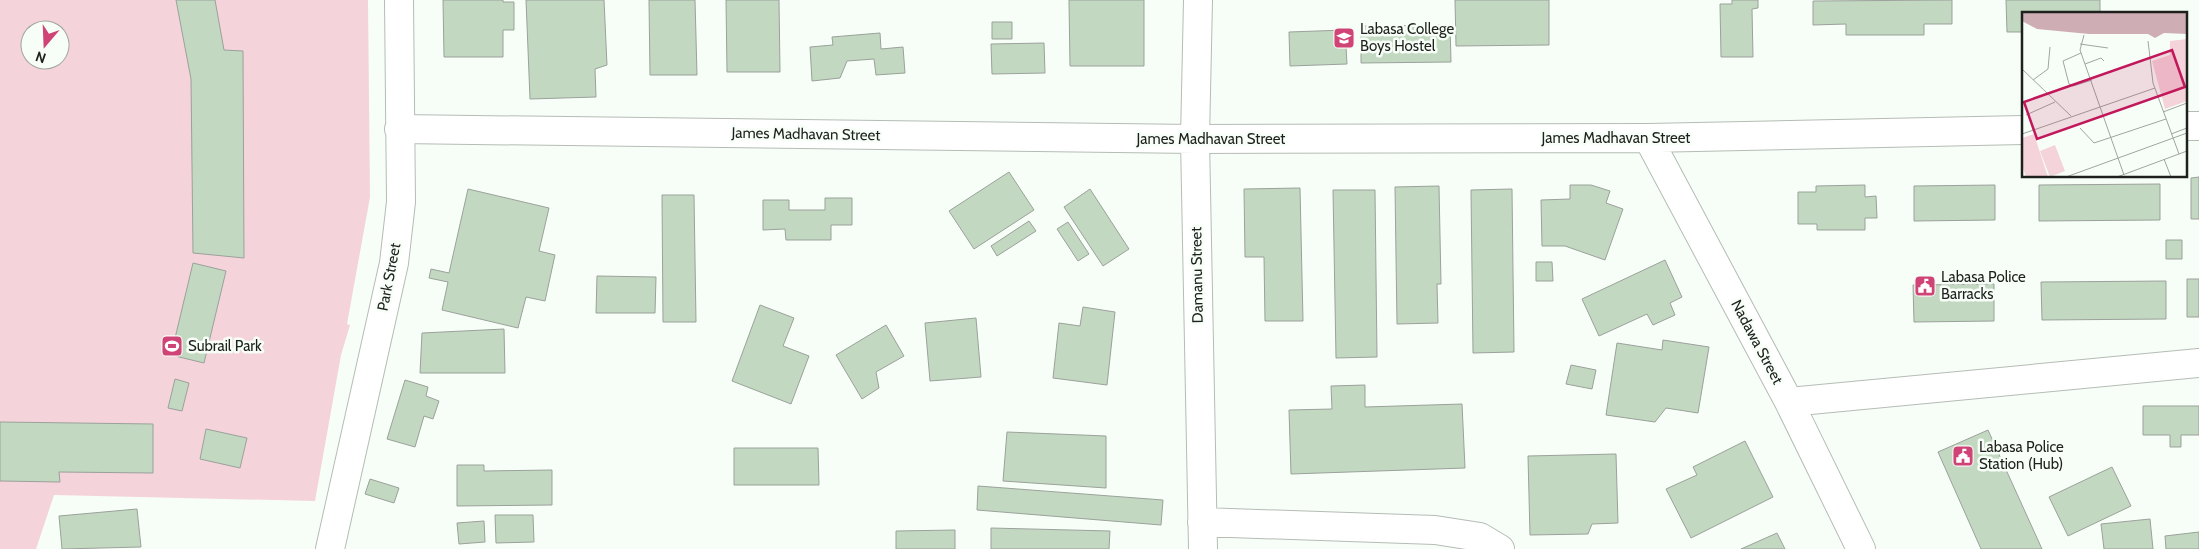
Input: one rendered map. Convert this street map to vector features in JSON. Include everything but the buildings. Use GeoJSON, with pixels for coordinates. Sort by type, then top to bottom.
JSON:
{"type":"FeatureCollection","features":[{"type":"Feature","properties":{"kind":"street","name":"Park Street"},"geometry":{"type":"LineString","coordinates":[[330,549],[394,263],[401,202],[399,0]]}},
{"type":"Feature","properties":{"kind":"street","name":"Damanu Street"},"geometry":{"type":"LineString","coordinates":[[1198,0],[1195,139],[1203,536]]}},
{"type":"Feature","properties":{"kind":"street"},"geometry":{"type":"LineString","coordinates":[[2186,126],[2199,126]]}},
{"type":"Feature","properties":{"kind":"street","name":"James Madhavan Street"},"geometry":{"type":"LineString","coordinates":[[400,129],[1195,139],[1648,138],[2022,130]]}},
{"type":"Feature","properties":{"kind":"street","name":"Nadawa Street"},"geometry":{"type":"LineString","coordinates":[[1648,138],[1789,402],[1861,549]]}},
{"type":"Feature","properties":{"kind":"street"},"geometry":{"type":"LineString","coordinates":[[1789,402],[2199,363]]}},
{"type":"Feature","properties":{"kind":"street"},"geometry":{"type":"LineString","coordinates":[[1203,536],[1435,530],[1480,537],[1500,549]]}},
{"type":"Feature","properties":{"kind":"shaded area","name":"Subrail Park"},"geometry":{"type":"Polygon","coordinates":[[[0,0],[368,0],[370,197],[347,324],[350,325],[341,355],[315,501],[54,495],[36,549],[0,549],[0,0]]]}},
{"type":"Feature","properties":{"kind":"place","name":"Labasa College Boys Hostel"},"geometry":{"type":"Point","coordinates":[1344,38]}},
{"type":"Feature","properties":{"kind":"place","name":"Labasa Police Barracks"},"geometry":{"type":"Point","coordinates":[1925,286]}},
{"type":"Feature","properties":{"kind":"place","name":"Subrail Park"},"geometry":{"type":"Point","coordinates":[172,346]}},
{"type":"Feature","properties":{"kind":"place","name":"Labasa Police Station (Hub)"},"geometry":{"type":"Point","coordinates":[1963,456]}}]}
